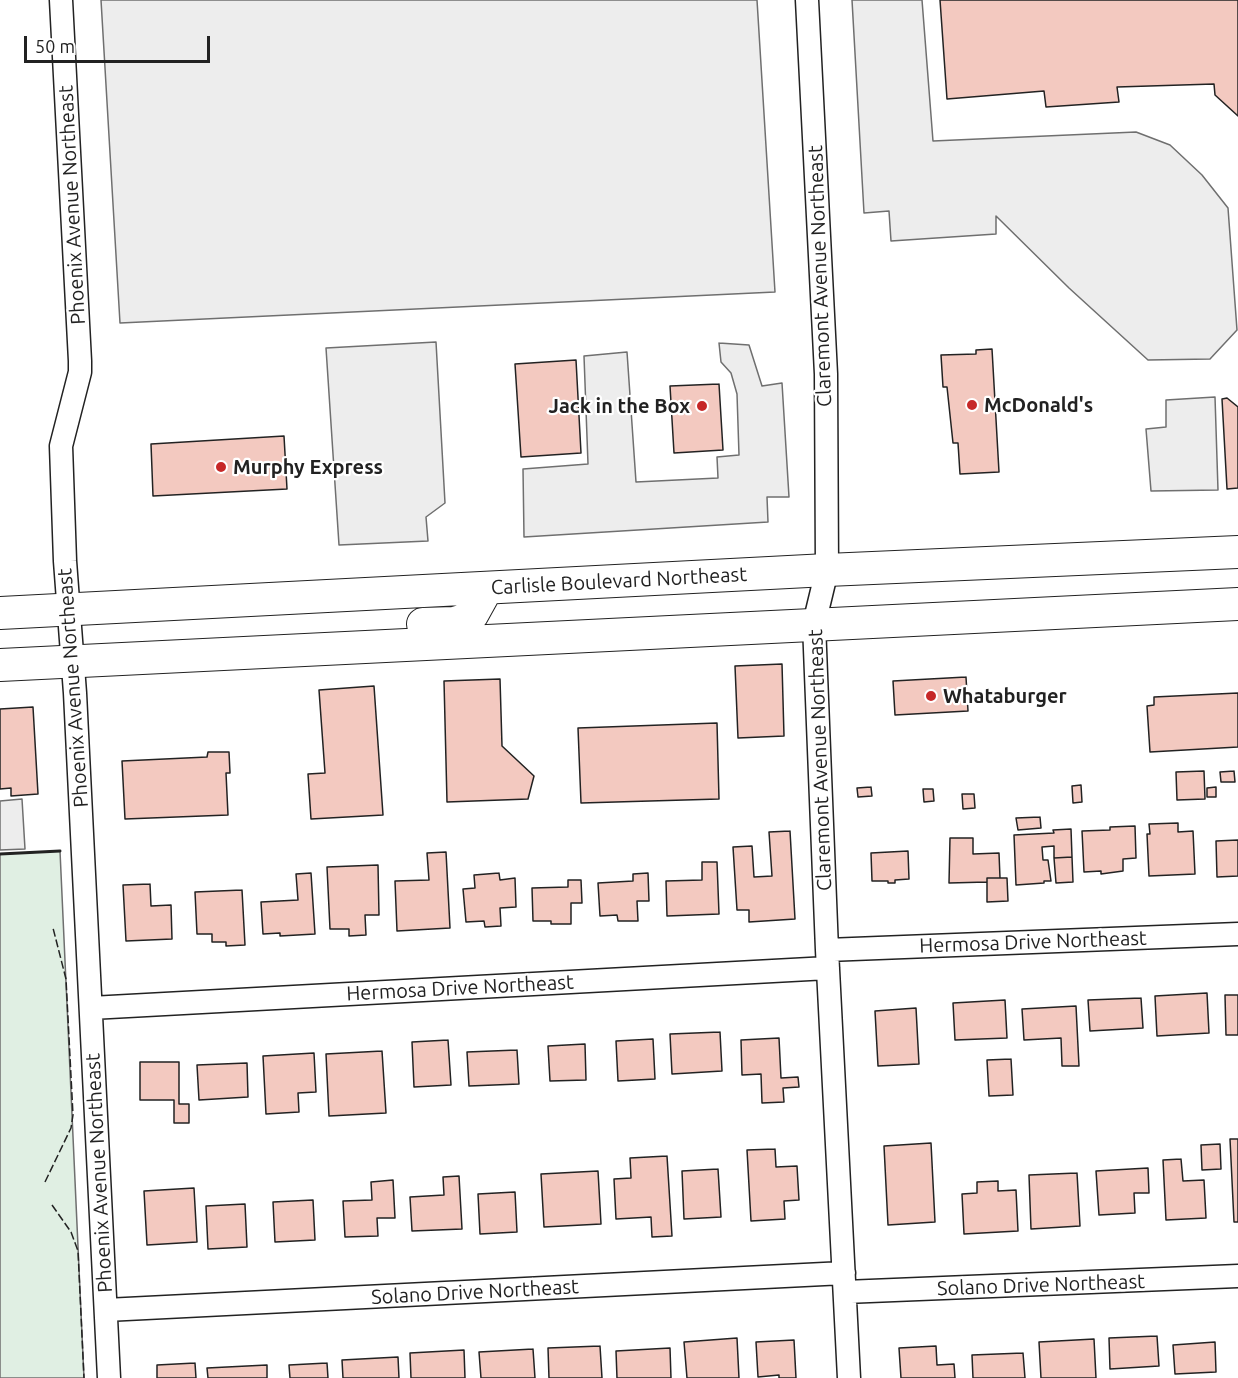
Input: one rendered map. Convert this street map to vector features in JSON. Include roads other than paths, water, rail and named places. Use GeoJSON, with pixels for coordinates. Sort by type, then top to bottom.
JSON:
{"type":"FeatureCollection","features":[{"type":"Feature","properties":{"kind":"main road","name":"Carlisle Boulevard Northeast"},"geometry":{"type":"LineString","coordinates":[[0,613],[827,570],[1238,552]]}},
{"type":"Feature","properties":{"kind":"main road"},"geometry":{"type":"LineString","coordinates":[[266,651],[286,639],[313,629],[454,623],[472,615],[487,588]]}},
{"type":"Feature","properties":{"kind":"main road"},"geometry":{"type":"LineString","coordinates":[[0,665],[1238,604]]}},
{"type":"Feature","properties":{"kind":"street","name":"Phoenix Avenue Northeast"},"geometry":{"type":"LineString","coordinates":[[61,0],[80,361],[80,372],[61,446],[64,561],[73,662],[109,1378]]}},
{"type":"Feature","properties":{"kind":"street","name":"Claremont Avenue Northeast"},"geometry":{"type":"LineString","coordinates":[[807,0],[826,374],[827,570],[814,624],[849,1378]]}},
{"type":"Feature","properties":{"kind":"street","name":"Hermosa Drive Northeast"},"geometry":{"type":"LineString","coordinates":[[91,1008],[1238,934]]}},
{"type":"Feature","properties":{"kind":"street","name":"Solano Drive Northeast"},"geometry":{"type":"LineString","coordinates":[[106,1310],[844,1283],[1238,1276]]}},
{"type":"Feature","properties":{"kind":"place","name":"McDonald's"},"geometry":{"type":"Point","coordinates":[972,405]}},
{"type":"Feature","properties":{"kind":"place","name":"Jack in the Box"},"geometry":{"type":"Point","coordinates":[702,406]}},
{"type":"Feature","properties":{"kind":"place","name":"Murphy Express"},"geometry":{"type":"Point","coordinates":[221,467]}},
{"type":"Feature","properties":{"kind":"place","name":"Whataburger"},"geometry":{"type":"Point","coordinates":[931,696]}}]}
